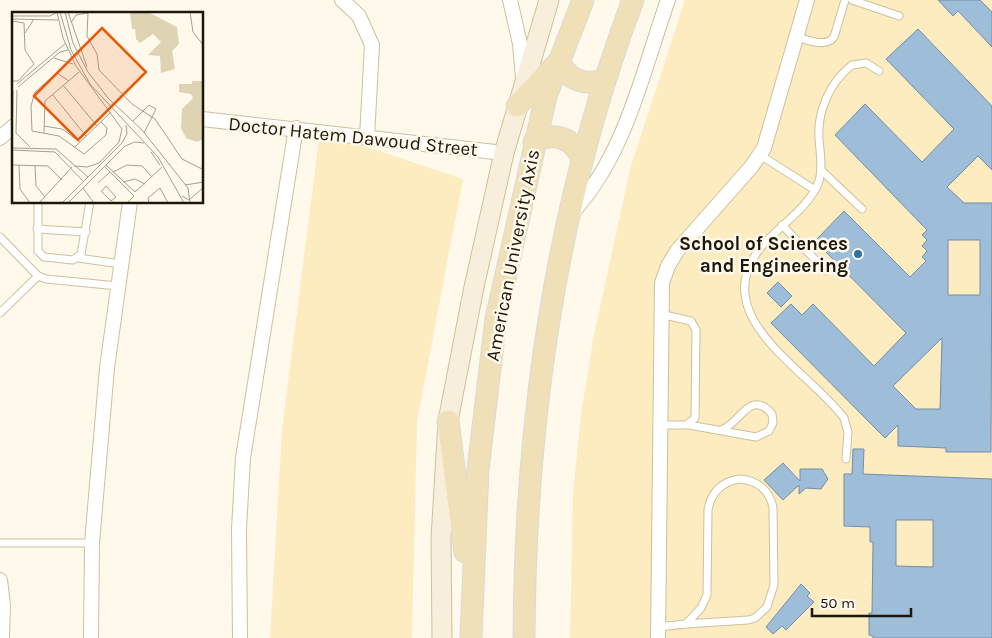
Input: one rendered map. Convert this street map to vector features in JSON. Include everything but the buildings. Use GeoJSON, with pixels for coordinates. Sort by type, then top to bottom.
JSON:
{"type":"FeatureCollection","features":[{"type":"Feature","properties":{"kind":"main road","name":"American University Axis"},"geometry":{"type":"LineString","coordinates":[[471,638],[478,469],[496,319],[534,142],[546,96],[583,0]]}},
{"type":"Feature","properties":{"kind":"main road"},"geometry":{"type":"LineString","coordinates":[[524,638],[526,549],[535,431],[551,306],[568,218],[582,160],[605,79],[633,0]]}},
{"type":"Feature","properties":{"kind":"main road"},"geometry":{"type":"LineString","coordinates":[[517,106],[559,61],[574,79],[590,83],[605,79]]}},
{"type":"Feature","properties":{"kind":"main road"},"geometry":{"type":"LineString","coordinates":[[534,142],[542,138],[559,136],[574,145],[582,160]]}},
{"type":"Feature","properties":{"kind":"main road"},"geometry":{"type":"LineString","coordinates":[[448,421],[458,506],[472,591],[484,638]]}},
{"type":"Feature","properties":{"kind":"street"},"geometry":{"type":"LineString","coordinates":[[342,0],[359,16],[372,45],[367,137]]}},
{"type":"Feature","properties":{"kind":"street"},"geometry":{"type":"LineString","coordinates":[[510,0],[520,44],[524,81]]}},
{"type":"Feature","properties":{"kind":"street"},"geometry":{"type":"LineString","coordinates":[[568,218],[594,187],[615,151],[668,0]]}},
{"type":"Feature","properties":{"kind":"street"},"geometry":{"type":"LineString","coordinates":[[658,632],[660,314],[662,283],[672,258],[760,155],[771,128],[807,0]]}},
{"type":"Feature","properties":{"kind":"street"},"geometry":{"type":"LineString","coordinates":[[442,638],[441,538],[448,421],[504,153],[546,3]]}},
{"type":"Feature","properties":{"kind":"street","name":"Doctor Hatem Dawoud Street"},"geometry":{"type":"LineString","coordinates":[[204,119],[296,128],[504,153]]}},
{"type":"Feature","properties":{"kind":"street"},"geometry":{"type":"LineString","coordinates":[[0,138],[12,128]]}},
{"type":"Feature","properties":{"kind":"street"},"geometry":{"type":"LineString","coordinates":[[240,638],[239,529],[243,458],[296,128]]}},
{"type":"Feature","properties":{"kind":"street"},"geometry":{"type":"LineString","coordinates":[[91,638],[92,543],[106,368],[130,204]]}},
{"type":"Feature","properties":{"kind":"street"},"geometry":{"type":"LineString","coordinates":[[0,580],[3,606],[2,638]]}},
{"type":"Feature","properties":{"kind":"lane"},"geometry":{"type":"LineString","coordinates":[[797,37],[824,44],[830,42],[834,37],[845,0]]}},
{"type":"Feature","properties":{"kind":"lane"},"geometry":{"type":"LineString","coordinates":[[852,0],[899,16]]}},
{"type":"Feature","properties":{"kind":"lane"},"geometry":{"type":"LineString","coordinates":[[846,459],[848,432],[844,418],[757,328],[746,305],[745,292],[749,265],[763,245],[815,190],[821,170],[820,125],[824,105],[833,86],[852,65],[866,63],[879,71]]}},
{"type":"Feature","properties":{"kind":"lane"},"geometry":{"type":"LineString","coordinates":[[760,155],[815,190]]}},
{"type":"Feature","properties":{"kind":"lane"},"geometry":{"type":"LineString","coordinates":[[821,170],[862,209]]}},
{"type":"Feature","properties":{"kind":"lane"},"geometry":{"type":"LineString","coordinates":[[38,204],[37,248],[44,257],[73,260],[78,258],[121,264]]}},
{"type":"Feature","properties":{"kind":"lane"},"geometry":{"type":"LineString","coordinates":[[78,258],[81,254],[86,232],[90,204]]}},
{"type":"Feature","properties":{"kind":"lane"},"geometry":{"type":"LineString","coordinates":[[782,225],[826,271]]}},
{"type":"Feature","properties":{"kind":"lane"},"geometry":{"type":"LineString","coordinates":[[37,229],[86,232]]}},
{"type":"Feature","properties":{"kind":"lane"},"geometry":{"type":"LineString","coordinates":[[0,237],[38,276],[46,279],[118,286]]}},
{"type":"Feature","properties":{"kind":"lane"},"geometry":{"type":"LineString","coordinates":[[0,313],[38,276]]}},
{"type":"Feature","properties":{"kind":"lane"},"geometry":{"type":"LineString","coordinates":[[660,314],[691,321],[696,330],[695,415],[689,425]]}},
{"type":"Feature","properties":{"kind":"lane"},"geometry":{"type":"LineString","coordinates":[[660,425],[689,425],[750,436],[761,436],[772,427],[772,414],[760,405],[750,406],[742,411],[734,423],[722,430]]}},
{"type":"Feature","properties":{"kind":"lane"},"geometry":{"type":"LineString","coordinates":[[658,632],[686,624],[748,620],[762,613],[771,600],[774,585],[774,510],[769,495],[759,484],[746,480],[732,480],[720,486],[712,497],[708,510],[707,595],[701,608],[686,624]]}},
{"type":"Feature","properties":{"kind":"lane"},"geometry":{"type":"LineString","coordinates":[[0,542],[92,543]]}},
{"type":"Feature","properties":{"kind":"shaded area"},"geometry":{"type":"Polygon","coordinates":[[[685,0],[992,0],[992,638],[570,638],[573,493],[581,415],[593,340],[630,169],[685,0]]]}},
{"type":"Feature","properties":{"kind":"shaded area"},"geometry":{"type":"Polygon","coordinates":[[[320,131],[463,179],[417,421],[412,638],[270,638],[282,430],[320,131]]]}},
{"type":"Feature","properties":{"kind":"place","name":"School of Sciences and Engineering"},"geometry":{"type":"Point","coordinates":[858,254]}}]}
